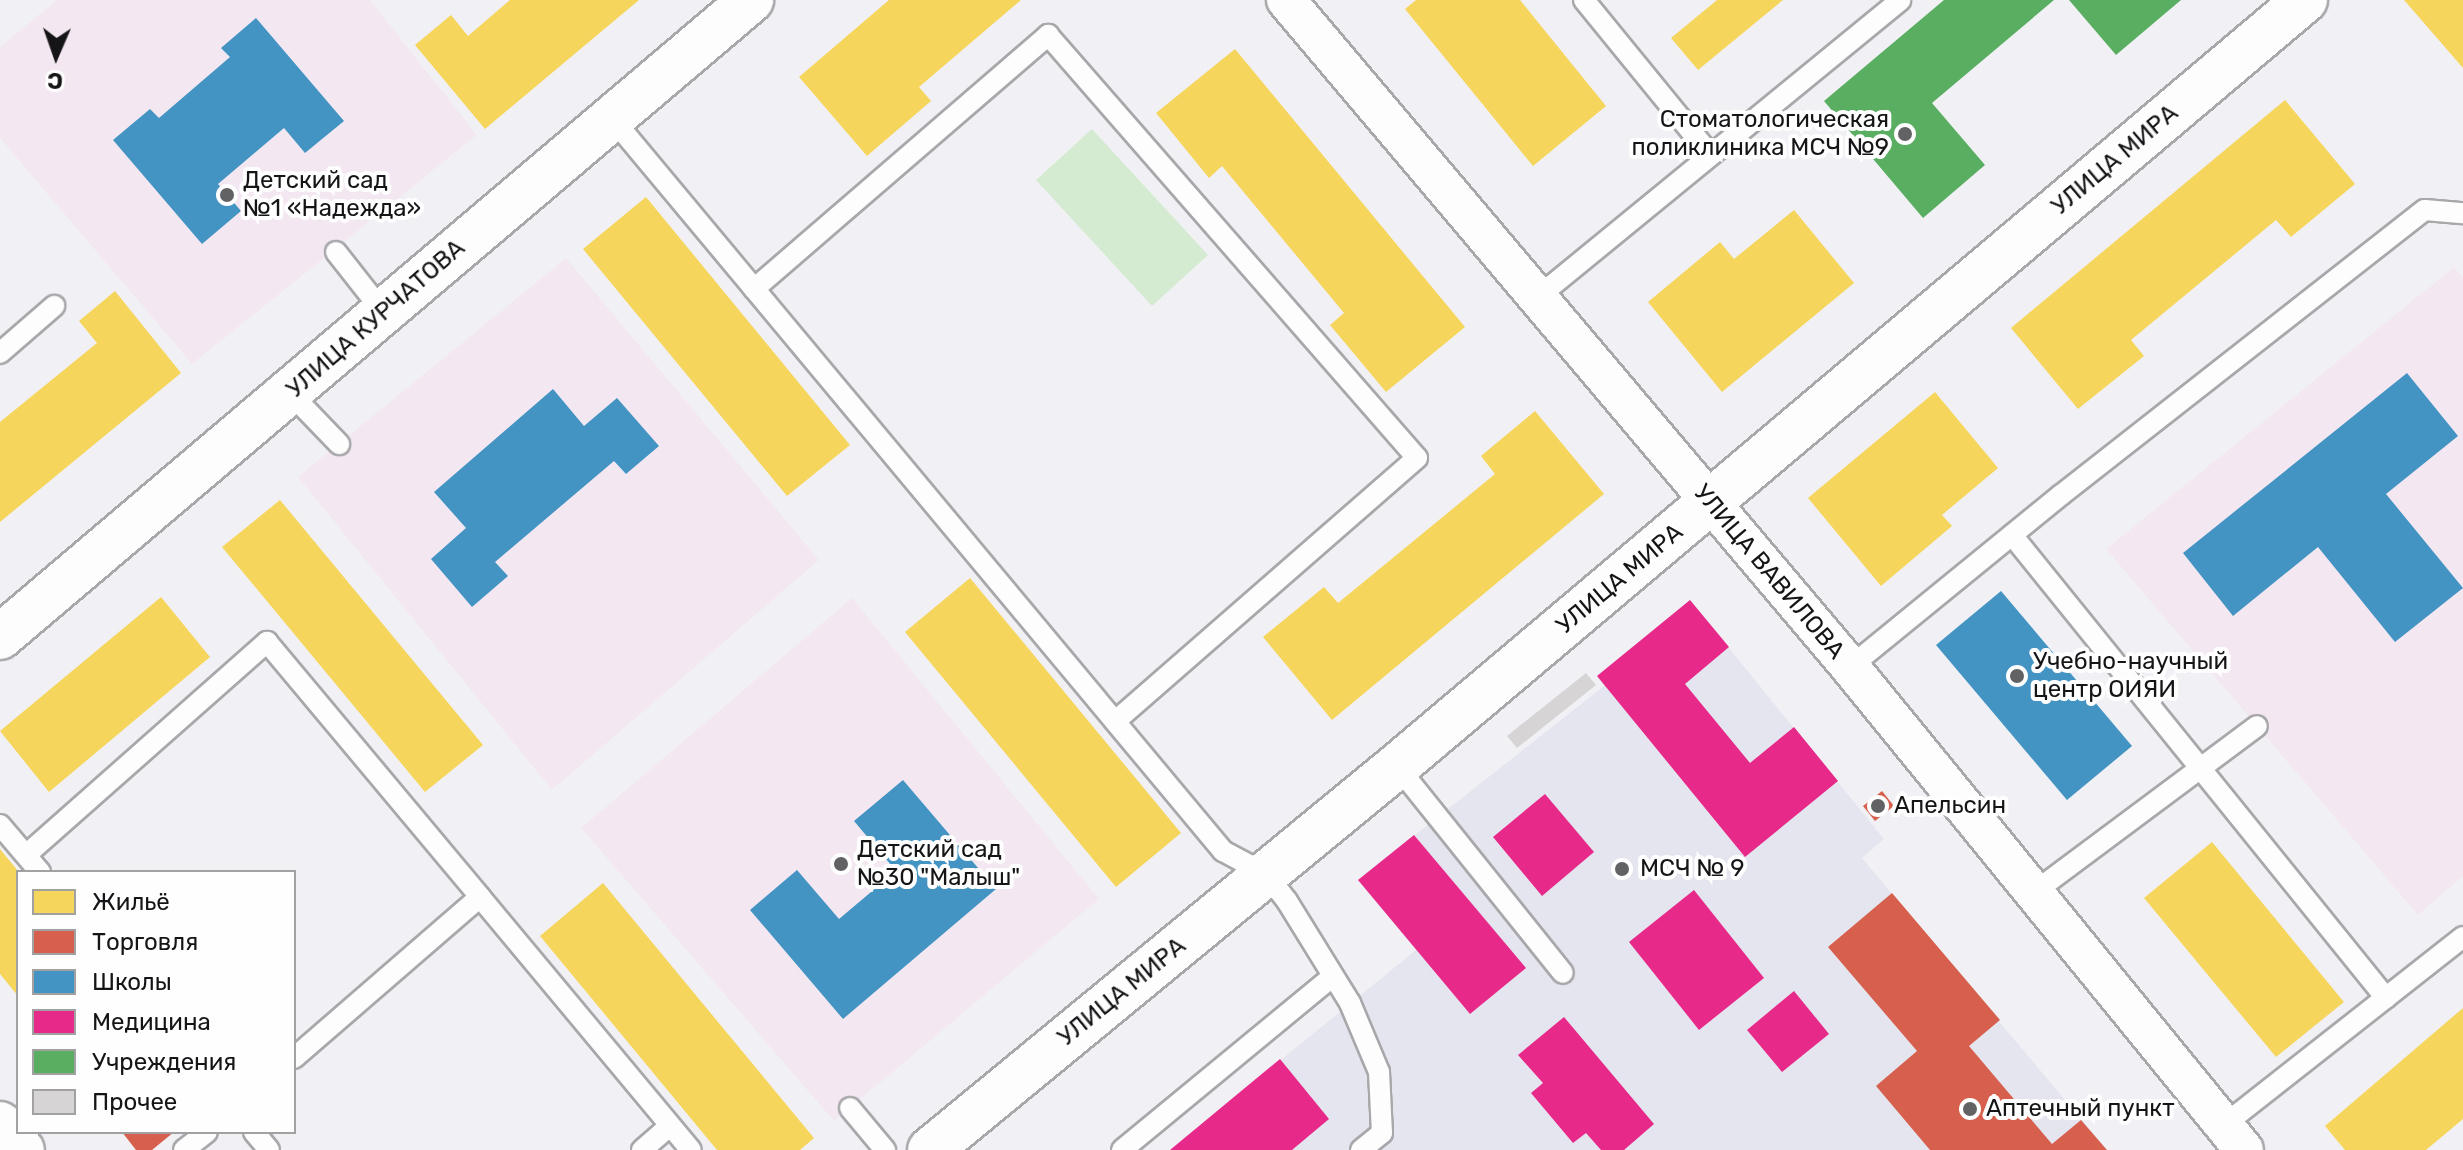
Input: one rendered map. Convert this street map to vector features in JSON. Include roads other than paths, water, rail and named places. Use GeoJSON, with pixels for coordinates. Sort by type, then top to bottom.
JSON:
{"type":"FeatureCollection","features":[{"type":"Feature","properties":{"kind":"main road","name":"УЛИЦА КУРЧАТОВА"},"geometry":{"type":"LineString","coordinates":[[0,637],[751,0]]}},
{"type":"Feature","properties":{"kind":"main road","name":"УЛИЦА МИРА"},"geometry":{"type":"LineString","coordinates":[[930,1150],[1397,766],[2305,0]]}},
{"type":"Feature","properties":{"kind":"main road"},"geometry":{"type":"LineString","coordinates":[[0,1124],[22,1150]]}},
{"type":"Feature","properties":{"kind":"street","name":"УЛИЦА ВАВИЛОВА"},"geometry":{"type":"LineString","coordinates":[[1286,0],[1850,667],[2234,1138]]}},
{"type":"Feature","properties":{"kind":"lane"},"geometry":{"type":"LineString","coordinates":[[1584,0],[1709,153]]}},
{"type":"Feature","properties":{"kind":"lane"},"geometry":{"type":"LineString","coordinates":[[1539,296],[1709,153],[1900,0]]}},
{"type":"Feature","properties":{"kind":"lane"},"geometry":{"type":"LineString","coordinates":[[754,289],[1048,35],[1417,458],[1116,721]]}},
{"type":"Feature","properties":{"kind":"lane"},"geometry":{"type":"LineString","coordinates":[[611,117],[1223,851],[1266,874],[1350,1003],[1379,1072],[1382,1133],[1361,1150]]}},
{"type":"Feature","properties":{"kind":"lane"},"geometry":{"type":"LineString","coordinates":[[1850,667],[2012,535],[2425,210],[2463,213]]}},
{"type":"Feature","properties":{"kind":"lane"},"geometry":{"type":"LineString","coordinates":[[336,252],[384,313]]}},
{"type":"Feature","properties":{"kind":"lane"},"geometry":{"type":"LineString","coordinates":[[0,353],[54,306]]}},
{"type":"Feature","properties":{"kind":"lane"},"geometry":{"type":"LineString","coordinates":[[290,393],[339,444]]}},
{"type":"Feature","properties":{"kind":"lane"},"geometry":{"type":"LineString","coordinates":[[2012,535],[2386,998]]}},
{"type":"Feature","properties":{"kind":"lane"},"geometry":{"type":"LineString","coordinates":[[26,855],[267,642],[691,1150]]}},
{"type":"Feature","properties":{"kind":"lane"},"geometry":{"type":"LineString","coordinates":[[2033,893],[2257,726]]}},
{"type":"Feature","properties":{"kind":"lane"},"geometry":{"type":"LineString","coordinates":[[1397,766],[1563,973]]}},
{"type":"Feature","properties":{"kind":"lane"},"geometry":{"type":"LineString","coordinates":[[0,825],[38,870]]}},
{"type":"Feature","properties":{"kind":"lane"},"geometry":{"type":"LineString","coordinates":[[296,1056],[480,897]]}},
{"type":"Feature","properties":{"kind":"lane"},"geometry":{"type":"LineString","coordinates":[[2234,1138],[2386,998],[2463,937]]}},
{"type":"Feature","properties":{"kind":"lane"},"geometry":{"type":"LineString","coordinates":[[1122,1150],[1333,976]]}},
{"type":"Feature","properties":{"kind":"lane"},"geometry":{"type":"LineString","coordinates":[[850,1108],[885,1150]]}},
{"type":"Feature","properties":{"kind":"lane"},"geometry":{"type":"LineString","coordinates":[[642,1150],[670,1126]]}},
{"type":"Feature","properties":{"kind":"lane"},"geometry":{"type":"LineString","coordinates":[[184,1150],[204,1134]]}},
{"type":"Feature","properties":{"kind":"lane"},"geometry":{"type":"LineString","coordinates":[[256,1134],[269,1150]]}},
{"type":"Feature","properties":{"kind":"place","name":"Стоматологическая поликлиника МСЧ №9"},"geometry":{"type":"Point","coordinates":[1905,134]}},
{"type":"Feature","properties":{"kind":"place","name":"Детский сад №1 «Надежда»"},"geometry":{"type":"Point","coordinates":[227,195]}},
{"type":"Feature","properties":{"kind":"place","name":"Учебно-научный центр ОИЯИ"},"geometry":{"type":"Point","coordinates":[2017,676]}},
{"type":"Feature","properties":{"kind":"place","name":"Апельсин"},"geometry":{"type":"Point","coordinates":[1878,806]}},
{"type":"Feature","properties":{"kind":"place","name":"Детский сад №30 \"Малыш\""},"geometry":{"type":"Point","coordinates":[841,864]}},
{"type":"Feature","properties":{"kind":"place","name":"МСЧ № 9"},"geometry":{"type":"Point","coordinates":[1622,869]}},
{"type":"Feature","properties":{"kind":"place","name":"Аптечный пункт"},"geometry":{"type":"Point","coordinates":[1970,1109]}}]}
